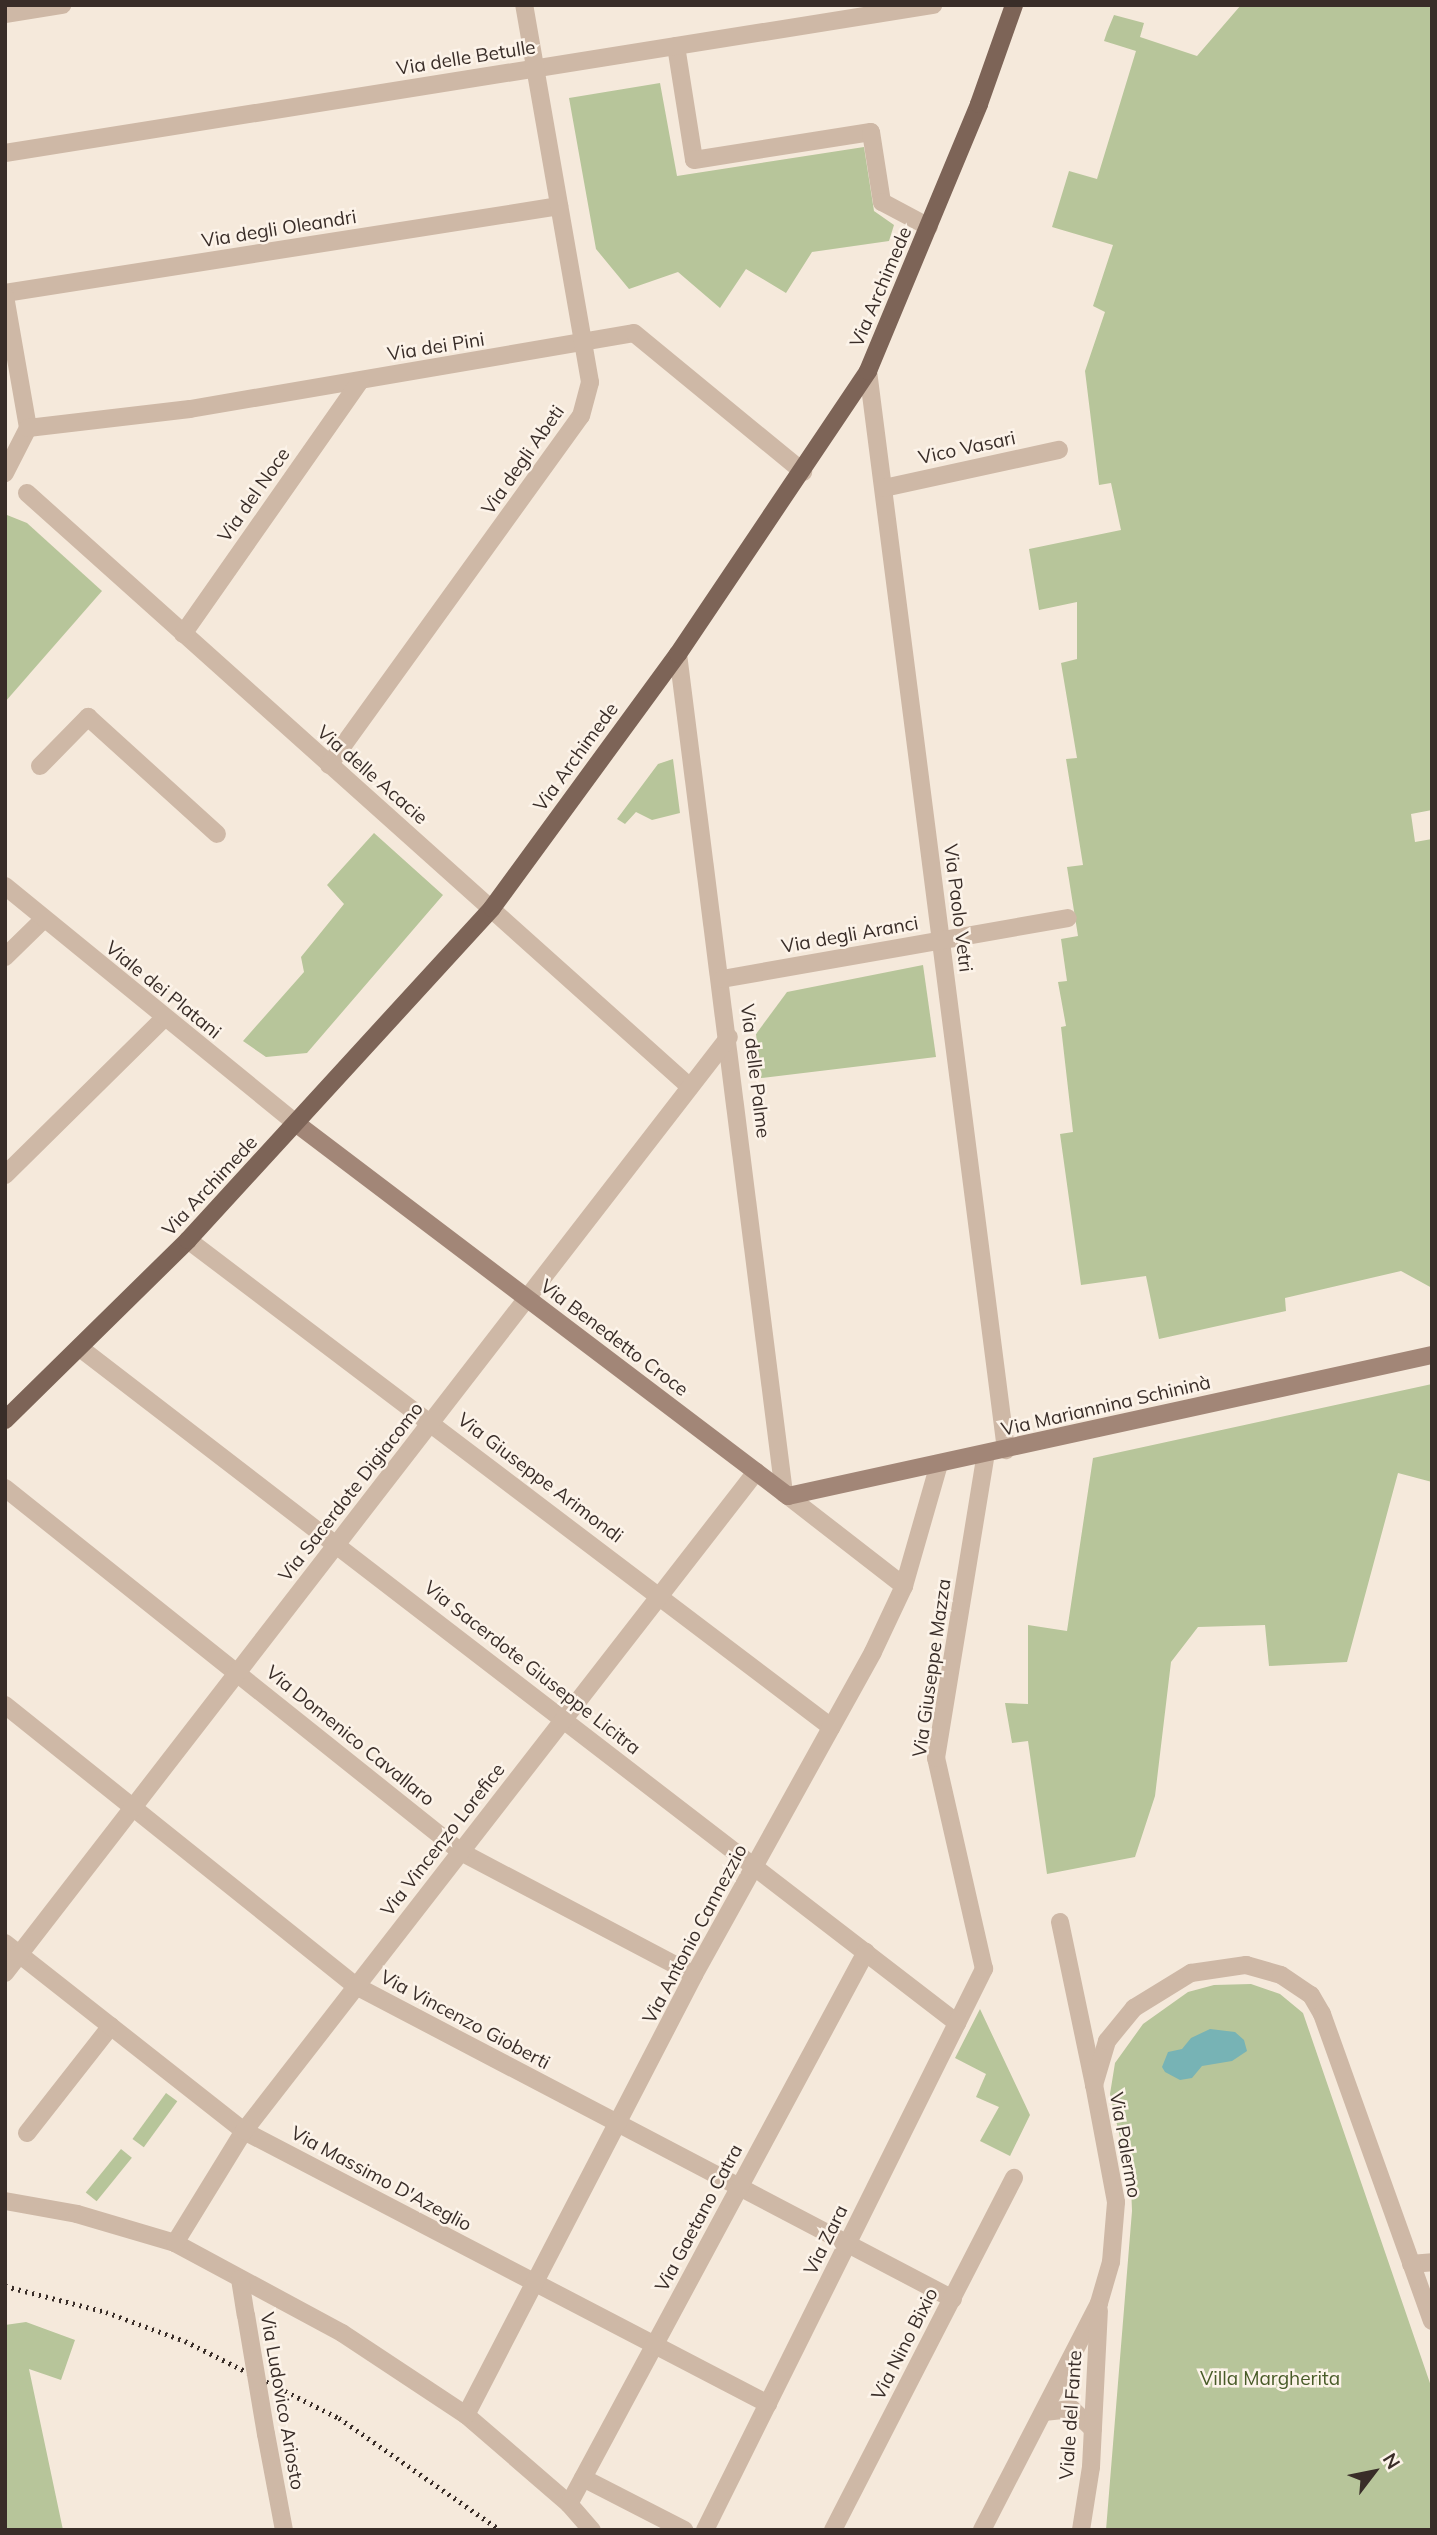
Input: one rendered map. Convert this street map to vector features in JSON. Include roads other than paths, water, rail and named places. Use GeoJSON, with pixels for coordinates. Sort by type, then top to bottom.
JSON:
{"type":"FeatureCollection","features":[{"type":"Feature","properties":{"kind":"main road","name":"Via Archimede"},"geometry":{"type":"LineString","coordinates":[[5,1420],[188,1240],[492,908],[678,654],[803,472],[868,371],[929,226],[1014,5]]}},
{"type":"Feature","properties":{"kind":"main road","name":"Via Benedetto Croce"},"geometry":{"type":"LineString","coordinates":[[297,1124],[786,1495]]}},
{"type":"Feature","properties":{"kind":"main road","name":"Via Mariannina Schininà"},"geometry":{"type":"LineString","coordinates":[[786,1495],[1006,1450],[1432,1355]]}},
{"type":"Feature","properties":{"kind":"street"},"geometry":{"type":"LineString","coordinates":[[5,14],[62,5]]}},
{"type":"Feature","properties":{"kind":"street","name":"Via degli Abeti"},"geometry":{"type":"LineString","coordinates":[[329,765],[581,416],[590,382],[523,5]]}},
{"type":"Feature","properties":{"kind":"street","name":"Via delle Betulle"},"geometry":{"type":"LineString","coordinates":[[5,153],[933,5]]}},
{"type":"Feature","properties":{"kind":"street"},"geometry":{"type":"LineString","coordinates":[[676,46],[694,160],[871,132],[882,202],[929,226]]}},
{"type":"Feature","properties":{"kind":"street","name":"Via degli Oleandri"},"geometry":{"type":"LineString","coordinates":[[5,295],[559,206]]}},
{"type":"Feature","properties":{"kind":"street"},"geometry":{"type":"LineString","coordinates":[[5,295],[28,428],[5,473]]}},
{"type":"Feature","properties":{"kind":"street","name":"Via dei Pini"},"geometry":{"type":"LineString","coordinates":[[28,428],[190,409],[634,333],[803,472]]}},
{"type":"Feature","properties":{"kind":"street","name":"Via Paolo Vetri"},"geometry":{"type":"LineString","coordinates":[[868,371],[1006,1450]]}},
{"type":"Feature","properties":{"kind":"street","name":"Via del Noce"},"geometry":{"type":"LineString","coordinates":[[183,634],[360,381]]}},
{"type":"Feature","properties":{"kind":"street","name":"Vico Vasari"},"geometry":{"type":"LineString","coordinates":[[884,488],[1059,450]]}},
{"type":"Feature","properties":{"kind":"street","name":"Via delle Acacie"},"geometry":{"type":"LineString","coordinates":[[27,493],[690,1087]]}},
{"type":"Feature","properties":{"kind":"street","name":"Via delle Palme"},"geometry":{"type":"LineString","coordinates":[[678,654],[722,979],[786,1495]]}},
{"type":"Feature","properties":{"kind":"street"},"geometry":{"type":"LineString","coordinates":[[40,766],[88,717],[217,834]]}},
{"type":"Feature","properties":{"kind":"street","name":"Viale dei Platani"},"geometry":{"type":"LineString","coordinates":[[5,886],[297,1124]]}},
{"type":"Feature","properties":{"kind":"street","name":"Via degli Aranci"},"geometry":{"type":"LineString","coordinates":[[722,979],[1068,918]]}},
{"type":"Feature","properties":{"kind":"street"},"geometry":{"type":"LineString","coordinates":[[5,957],[44,919]]}},
{"type":"Feature","properties":{"kind":"street"},"geometry":{"type":"LineString","coordinates":[[5,1175],[164,1018]]}},
{"type":"Feature","properties":{"kind":"street","name":"Via Sacerdote Digiacomo"},"geometry":{"type":"LineString","coordinates":[[5,1973],[12,1949],[132,1808],[729,1037]]}},
{"type":"Feature","properties":{"kind":"street","name":"Via Giuseppe Arimondi"},"geometry":{"type":"LineString","coordinates":[[188,1240],[831,1727]]}},
{"type":"Feature","properties":{"kind":"street","name":"Via Sacerdote Giuseppe Licitra"},"geometry":{"type":"LineString","coordinates":[[80,1348],[957,2022]]}},
{"type":"Feature","properties":{"kind":"street","name":"Via Giuseppe Mazza"},"geometry":{"type":"LineString","coordinates":[[984,1969],[936,1758],[986,1454]]}},
{"type":"Feature","properties":{"kind":"street","name":"Via Antonio Cannezzio"},"geometry":{"type":"LineString","coordinates":[[466,2415],[694,1975],[831,1727],[904,1586],[939,1464]]}},
{"type":"Feature","properties":{"kind":"street","name":"Via Vincenzo Lorefice"},"geometry":{"type":"LineString","coordinates":[[175,2243],[244,2131],[756,1472]]}},
{"type":"Feature","properties":{"kind":"street","name":"Via Domenico Cavallaro"},"geometry":{"type":"LineString","coordinates":[[5,1488],[461,1852],[694,1975]]}},
{"type":"Feature","properties":{"kind":"street","name":"Via Benedetto Croce"},"geometry":{"type":"LineString","coordinates":[[786,1495],[904,1586]]}},
{"type":"Feature","properties":{"kind":"street","name":"Via Vincenzo Gioberti"},"geometry":{"type":"LineString","coordinates":[[5,1704],[356,1986],[953,2299]]}},
{"type":"Feature","properties":{"kind":"street"},"geometry":{"type":"LineString","coordinates":[[1060,1922],[1094,2085]]}},
{"type":"Feature","properties":{"kind":"street","name":"Via Massimo D'Azeglio"},"geometry":{"type":"LineString","coordinates":[[12,1949],[244,2131],[768,2404]]}},
{"type":"Feature","properties":{"kind":"street","name":"Via Gaetano Catra"},"geometry":{"type":"LineString","coordinates":[[569,2504],[866,1952]]}},
{"type":"Feature","properties":{"kind":"street","name":"Via Palermo"},"geometry":{"type":"LineString","coordinates":[[982,2530],[1099,2303],[1111,2262],[1116,2202],[1094,2085],[1107,2041],[1134,2008],[1168,1984],[1191,1973],[1231,1965],[1281,1975],[1311,1995],[1322,2014],[1432,2321]]}},
{"type":"Feature","properties":{"kind":"street","name":"Via Zara"},"geometry":{"type":"LineString","coordinates":[[705,2530],[984,1969]]}},
{"type":"Feature","properties":{"kind":"street"},"geometry":{"type":"LineString","coordinates":[[27,2133],[111,2026]]}},
{"type":"Feature","properties":{"kind":"street","name":"Via Nino Bixio"},"geometry":{"type":"LineString","coordinates":[[833,2530],[1014,2178]]}},
{"type":"Feature","properties":{"kind":"street"},"geometry":{"type":"LineString","coordinates":[[5,2201],[78,2214],[175,2243],[342,2333],[466,2415],[569,2504],[592,2530]]}},
{"type":"Feature","properties":{"kind":"street"},"geometry":{"type":"LineString","coordinates":[[1409,2257],[1432,2262]]}},
{"type":"Feature","properties":{"kind":"street","name":"Via Ludovico Ariosto"},"geometry":{"type":"LineString","coordinates":[[240,2279],[284,2530]]}},
{"type":"Feature","properties":{"kind":"street","name":"Viale del Fante"},"geometry":{"type":"LineString","coordinates":[[1081,2530],[1093,2429],[1099,2303]]}},
{"type":"Feature","properties":{"kind":"street"},"geometry":{"type":"LineString","coordinates":[[1044,2412],[1072,2409],[1093,2429]]}},
{"type":"Feature","properties":{"kind":"street"},"geometry":{"type":"LineString","coordinates":[[583,2478],[684,2530]]}},
{"type":"Feature","properties":{"kind":"water"},"geometry":{"type":"Polygon","coordinates":[[[1210,2029],[1235,2032],[1244,2040],[1247,2051],[1232,2061],[1202,2066],[1192,2078],[1180,2080],[1165,2072],[1162,2067],[1168,2052],[1182,2049],[1191,2038],[1210,2029]]]}},
{"type":"Feature","properties":{"kind":"railway"},"geometry":{"type":"LineString","coordinates":[[5,2286],[106,2312],[185,2341],[339,2418],[500,2530]]}},
{"type":"Feature","properties":{"kind":"park label","name":"Villa Margherita"},"geometry":{"type":"Point","coordinates":[1270,2379]}}]}
